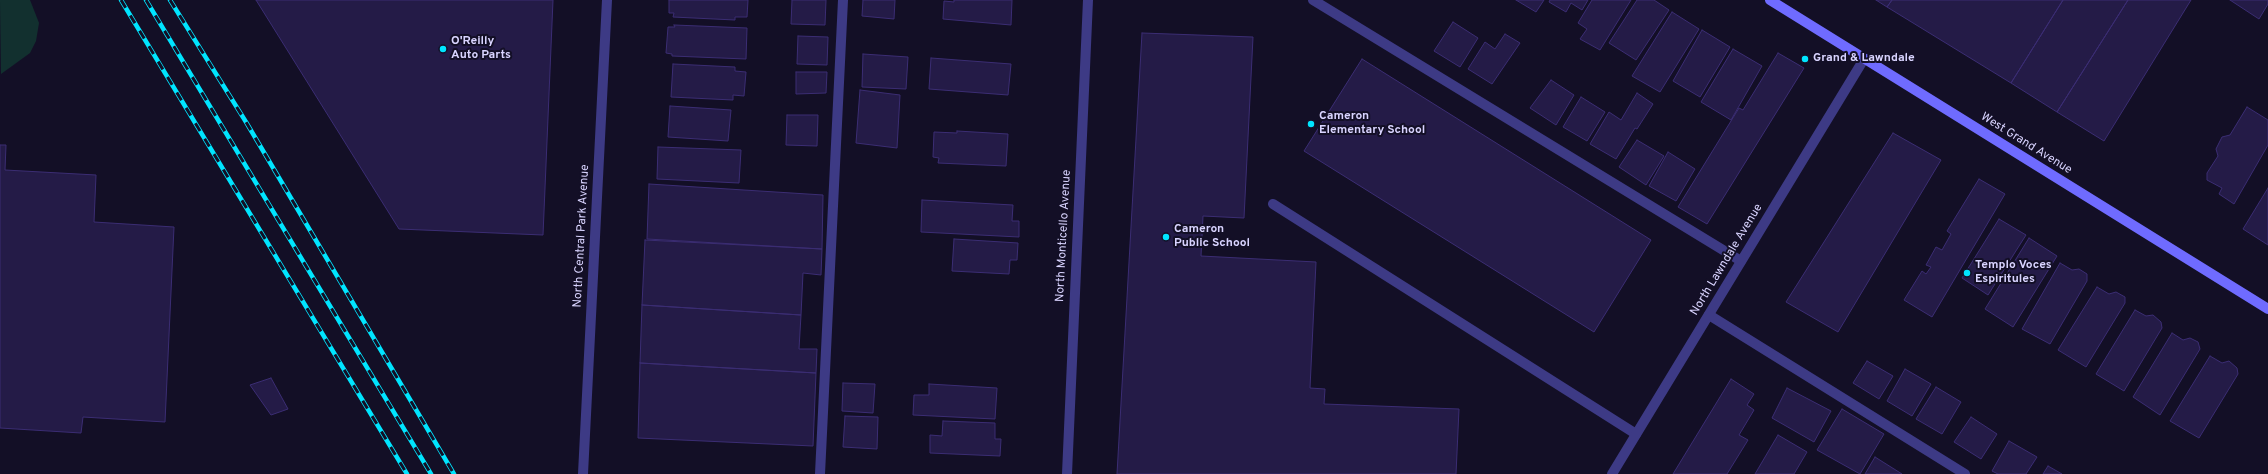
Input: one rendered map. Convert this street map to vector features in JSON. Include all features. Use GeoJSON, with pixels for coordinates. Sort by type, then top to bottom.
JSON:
{"type":"FeatureCollection","features":[{"type":"Feature","properties":{"kind":"main road","name":"West Grand Avenue"},"geometry":{"type":"LineString","coordinates":[[1770,0],[2268,310]]}},
{"type":"Feature","properties":{"kind":"street","name":"North Central Park Avenue"},"geometry":{"type":"LineString","coordinates":[[583,474],[607,0]]}},
{"type":"Feature","properties":{"kind":"street"},"geometry":{"type":"LineString","coordinates":[[820,474],[843,0]]}},
{"type":"Feature","properties":{"kind":"street","name":"North Monticello Avenue"},"geometry":{"type":"LineString","coordinates":[[1067,474],[1088,0]]}},
{"type":"Feature","properties":{"kind":"street"},"geometry":{"type":"LineString","coordinates":[[1313,0],[1741,261]]}},
{"type":"Feature","properties":{"kind":"street","name":"North Lawndale Avenue"},"geometry":{"type":"LineString","coordinates":[[1612,474],[1864,59]]}},
{"type":"Feature","properties":{"kind":"street"},"geometry":{"type":"LineString","coordinates":[[1273,204],[1636,434]]}},
{"type":"Feature","properties":{"kind":"street"},"geometry":{"type":"LineString","coordinates":[[1709,315],[1965,474]]}},
{"type":"Feature","properties":{"kind":"green space"},"geometry":{"type":"Polygon","coordinates":[[[0,0],[30,0],[39,23],[36,41],[30,53],[1,74],[0,0]]]}},
{"type":"Feature","properties":{"kind":"building"},"geometry":{"type":"Polygon","coordinates":[[[256,0],[553,0],[543,235],[399,229],[256,0]]]}},
{"type":"Feature","properties":{"kind":"building"},"geometry":{"type":"Polygon","coordinates":[[[669,0],[748,0],[747,17],[735,17],[735,20],[673,17],[674,13],[669,13],[669,0]]]}},
{"type":"Feature","properties":{"kind":"building"},"geometry":{"type":"Polygon","coordinates":[[[792,0],[826,0],[825,25],[791,24],[792,0]]]}},
{"type":"Feature","properties":{"kind":"building"},"geometry":{"type":"Polygon","coordinates":[[[863,0],[895,0],[894,19],[862,16],[863,0]]]}},
{"type":"Feature","properties":{"kind":"building"},"geometry":{"type":"Polygon","coordinates":[[[954,0],[1012,0],[1011,25],[943,19],[944,1],[954,2],[954,0]]]}},
{"type":"Feature","properties":{"kind":"building"},"geometry":{"type":"Polygon","coordinates":[[[1516,0],[1544,0],[1536,12],[1516,0]]]}},
{"type":"Feature","properties":{"kind":"building"},"geometry":{"type":"Polygon","coordinates":[[[1550,0],[1588,0],[1582,10],[1571,3],[1566,12],[1549,2],[1550,0]]]}},
{"type":"Feature","properties":{"kind":"building"},"geometry":{"type":"Polygon","coordinates":[[[1592,0],[1631,0],[1600,50],[1580,39],[1587,29],[1578,23],[1592,0]]]}},
{"type":"Feature","properties":{"kind":"building"},"geometry":{"type":"Polygon","coordinates":[[[1637,0],[1654,0],[1669,10],[1636,60],[1609,43],[1637,0]]]}},
{"type":"Feature","properties":{"kind":"building"},"geometry":{"type":"Polygon","coordinates":[[[1876,0],[1892,0],[1887,7],[1876,0]]]}},
{"type":"Feature","properties":{"kind":"building"},"geometry":{"type":"Polygon","coordinates":[[[1892,0],[2063,0],[2011,83],[1887,7],[1892,0]]]}},
{"type":"Feature","properties":{"kind":"building"},"geometry":{"type":"Polygon","coordinates":[[[2063,0],[2128,0],[2057,112],[2011,83],[2063,0]]]}},
{"type":"Feature","properties":{"kind":"building"},"geometry":{"type":"Polygon","coordinates":[[[2128,0],[2191,0],[2104,141],[2057,112],[2128,0]]]}},
{"type":"Feature","properties":{"kind":"building"},"geometry":{"type":"Polygon","coordinates":[[[2230,0],[2268,0],[2268,4],[2259,19],[2230,0]]]}},
{"type":"Feature","properties":{"kind":"building"},"geometry":{"type":"Polygon","coordinates":[[[1672,12],[1699,29],[1660,92],[1632,76],[1672,12]]]}},
{"type":"Feature","properties":{"kind":"building"},"geometry":{"type":"Polygon","coordinates":[[[1453,22],[1478,38],[1460,67],[1434,51],[1453,22]]]}},
{"type":"Feature","properties":{"kind":"building"},"geometry":{"type":"Polygon","coordinates":[[[674,25],[747,28],[746,59],[672,56],[672,54],[666,53],[668,27],[675,27],[674,25]]]}},
{"type":"Feature","properties":{"kind":"building"},"geometry":{"type":"Polygon","coordinates":[[[1702,30],[1730,47],[1700,97],[1673,81],[1702,30]]]}},
{"type":"Feature","properties":{"kind":"building","name":"Cameron Public School"},"geometry":{"type":"Polygon","coordinates":[[[1142,33],[1253,37],[1244,218],[1203,216],[1201,256],[1316,262],[1310,388],[1325,389],[1324,404],[1459,409],[1456,474],[1117,474],[1142,33]]]}},
{"type":"Feature","properties":{"kind":"building"},"geometry":{"type":"Polygon","coordinates":[[[1505,34],[1520,43],[1492,84],[1468,69],[1485,42],[1495,49],[1505,34]]]}},
{"type":"Feature","properties":{"kind":"building"},"geometry":{"type":"Polygon","coordinates":[[[798,36],[828,37],[827,65],[797,64],[798,36]]]}},
{"type":"Feature","properties":{"kind":"building"},"geometry":{"type":"Polygon","coordinates":[[[1733,49],[1762,66],[1731,120],[1701,102],[1733,49]]]}},
{"type":"Feature","properties":{"kind":"building"},"geometry":{"type":"Polygon","coordinates":[[[1778,53],[1804,68],[1707,224],[1678,207],[1739,108],[1743,110],[1778,53]]]}},
{"type":"Feature","properties":{"kind":"building"},"geometry":{"type":"Polygon","coordinates":[[[863,54],[908,57],[906,89],[862,87],[863,54]]]}},
{"type":"Feature","properties":{"kind":"building"},"geometry":{"type":"Polygon","coordinates":[[[931,58],[1011,64],[1008,95],[929,89],[931,58]]]}},
{"type":"Feature","properties":{"kind":"building"},"geometry":{"type":"Polygon","coordinates":[[[1362,59],[1651,240],[1594,332],[1304,151],[1362,59]]]}},
{"type":"Feature","properties":{"kind":"building"},"geometry":{"type":"Polygon","coordinates":[[[673,64],[735,67],[735,71],[746,72],[744,96],[733,95],[733,100],[671,97],[673,64]]]}},
{"type":"Feature","properties":{"kind":"building"},"geometry":{"type":"Polygon","coordinates":[[[796,72],[827,72],[826,93],[796,94],[796,72]]]}},
{"type":"Feature","properties":{"kind":"building"},"geometry":{"type":"Polygon","coordinates":[[[1551,80],[1574,95],[1556,125],[1530,108],[1551,80]]]}},
{"type":"Feature","properties":{"kind":"building"},"geometry":{"type":"Polygon","coordinates":[[[860,90],[900,95],[897,148],[856,143],[860,90]]]}},
{"type":"Feature","properties":{"kind":"building"},"geometry":{"type":"Polygon","coordinates":[[[1637,93],[1653,104],[1637,129],[1635,128],[1616,159],[1590,144],[1609,112],[1621,120],[1637,93]]]}},
{"type":"Feature","properties":{"kind":"building"},"geometry":{"type":"Polygon","coordinates":[[[1581,97],[1605,112],[1587,141],[1563,127],[1581,97]]]}},
{"type":"Feature","properties":{"kind":"building"},"geometry":{"type":"Polygon","coordinates":[[[670,106],[731,110],[728,141],[668,137],[670,106]]]}},
{"type":"Feature","properties":{"kind":"building"},"geometry":{"type":"Polygon","coordinates":[[[2247,107],[2268,120],[2268,145],[2234,204],[2219,194],[2222,188],[2207,180],[2207,173],[2218,156],[2216,149],[2222,137],[2230,135],[2247,107]]]}},
{"type":"Feature","properties":{"kind":"building"},"geometry":{"type":"Polygon","coordinates":[[[787,115],[818,115],[817,146],[786,145],[787,115]]]}},
{"type":"Feature","properties":{"kind":"building"},"geometry":{"type":"Polygon","coordinates":[[[957,131],[1008,134],[1006,166],[938,163],[939,158],[933,157],[934,132],[957,133],[957,131]]]}},
{"type":"Feature","properties":{"kind":"building"},"geometry":{"type":"Polygon","coordinates":[[[1893,133],[1941,160],[1838,332],[1786,302],[1893,133]]]}},
{"type":"Feature","properties":{"kind":"building"},"geometry":{"type":"Polygon","coordinates":[[[1637,140],[1664,156],[1646,185],[1619,167],[1637,140]]]}},
{"type":"Feature","properties":{"kind":"building"},"geometry":{"type":"Polygon","coordinates":[[[0,145],[6,145],[5,170],[96,175],[94,222],[174,227],[165,422],[83,417],[81,433],[0,428],[0,145]]]}},
{"type":"Feature","properties":{"kind":"building"},"geometry":{"type":"Polygon","coordinates":[[[658,147],[741,150],[739,183],[657,179],[658,147]]]}},
{"type":"Feature","properties":{"kind":"building"},"geometry":{"type":"Polygon","coordinates":[[[1668,152],[1695,169],[1676,201],[1649,186],[1668,152]]]}},
{"type":"Feature","properties":{"kind":"building"},"geometry":{"type":"Polygon","coordinates":[[[1979,179],[2005,194],[1932,317],[1904,300],[1922,271],[1926,274],[1931,267],[1926,265],[1936,247],[1942,250],[1951,234],[1947,231],[1979,179]]]}},
{"type":"Feature","properties":{"kind":"building"},"geometry":{"type":"Polygon","coordinates":[[[649,184],[823,195],[822,249],[647,239],[649,184]]]}},
{"type":"Feature","properties":{"kind":"building"},"geometry":{"type":"Polygon","coordinates":[[[2268,188],[2268,245],[2243,229],[2268,188]]]}},
{"type":"Feature","properties":{"kind":"building"},"geometry":{"type":"Polygon","coordinates":[[[922,200],[1013,205],[1012,221],[1019,221],[1019,237],[921,232],[922,200]]]}},
{"type":"Feature","properties":{"kind":"building"},"geometry":{"type":"Polygon","coordinates":[[[1999,219],[2026,235],[1988,295],[1962,278],[1999,219]]]}},
{"type":"Feature","properties":{"kind":"building"},"geometry":{"type":"Polygon","coordinates":[[[2029,238],[2057,256],[2013,327],[1985,309],[2029,238]]]}},
{"type":"Feature","properties":{"kind":"building"},"geometry":{"type":"Polygon","coordinates":[[[954,239],[1018,243],[1017,260],[1010,260],[1009,274],[952,271],[954,239]]]}},
{"type":"Feature","properties":{"kind":"building"},"geometry":{"type":"Polygon","coordinates":[[[645,240],[822,249],[821,275],[803,273],[801,315],[642,305],[645,240]]]}},
{"type":"Feature","properties":{"kind":"building"},"geometry":{"type":"Polygon","coordinates":[[[2060,263],[2072,270],[2079,269],[2087,274],[2087,281],[2050,344],[2022,329],[2060,263]]]}},
{"type":"Feature","properties":{"kind":"building"},"geometry":{"type":"Polygon","coordinates":[[[2097,287],[2109,294],[2116,292],[2125,297],[2125,303],[2086,367],[2058,350],[2097,287]]]}},
{"type":"Feature","properties":{"kind":"building"},"geometry":{"type":"Polygon","coordinates":[[[642,305],[801,315],[799,349],[817,349],[816,373],[640,363],[642,305]]]}},
{"type":"Feature","properties":{"kind":"building"},"geometry":{"type":"Polygon","coordinates":[[[2135,310],[2146,316],[2153,315],[2161,322],[2162,328],[2124,391],[2096,374],[2135,310]]]}},
{"type":"Feature","properties":{"kind":"building"},"geometry":{"type":"Polygon","coordinates":[[[2172,333],[2183,340],[2190,338],[2198,342],[2200,349],[2160,415],[2133,397],[2172,333]]]}},
{"type":"Feature","properties":{"kind":"building"},"geometry":{"type":"Polygon","coordinates":[[[2210,356],[2222,363],[2229,361],[2237,368],[2238,374],[2199,438],[2170,421],[2210,356]]]}},
{"type":"Feature","properties":{"kind":"building"},"geometry":{"type":"Polygon","coordinates":[[[1867,361],[1893,376],[1879,399],[1853,383],[1867,361]]]}},
{"type":"Feature","properties":{"kind":"building"},"geometry":{"type":"Polygon","coordinates":[[[640,363],[816,373],[813,446],[638,438],[640,363]]]}},
{"type":"Feature","properties":{"kind":"building"},"geometry":{"type":"Polygon","coordinates":[[[1905,369],[1931,384],[1912,416],[1887,401],[1905,369]]]}},
{"type":"Feature","properties":{"kind":"building"},"geometry":{"type":"Polygon","coordinates":[[[271,378],[288,409],[271,415],[250,385],[271,378]]]}},
{"type":"Feature","properties":{"kind":"building"},"geometry":{"type":"Polygon","coordinates":[[[1731,379],[1754,394],[1747,405],[1754,410],[1739,435],[1748,440],[1727,474],[1673,474],[1731,379]]]}},
{"type":"Feature","properties":{"kind":"building"},"geometry":{"type":"Polygon","coordinates":[[[843,383],[875,384],[873,413],[842,411],[843,383]]]}},
{"type":"Feature","properties":{"kind":"building"},"geometry":{"type":"Polygon","coordinates":[[[929,384],[997,388],[995,419],[913,415],[914,395],[929,395],[929,384]]]}},
{"type":"Feature","properties":{"kind":"building"},"geometry":{"type":"Polygon","coordinates":[[[1936,387],[1961,402],[1942,434],[1916,419],[1936,387]]]}},
{"type":"Feature","properties":{"kind":"building"},"geometry":{"type":"Polygon","coordinates":[[[1787,388],[1831,411],[1814,442],[1772,418],[1787,388]]]}},
{"type":"Feature","properties":{"kind":"building"},"geometry":{"type":"Polygon","coordinates":[[[1842,409],[1884,434],[1860,474],[1817,450],[1842,409]]]}},
{"type":"Feature","properties":{"kind":"building"},"geometry":{"type":"Polygon","coordinates":[[[845,416],[878,417],[877,449],[843,447],[845,416]]]}},
{"type":"Feature","properties":{"kind":"building"},"geometry":{"type":"Polygon","coordinates":[[[1971,417],[1997,434],[1981,459],[1954,442],[1971,417]]]}},
{"type":"Feature","properties":{"kind":"building"},"geometry":{"type":"Polygon","coordinates":[[[943,421],[995,423],[995,439],[1001,439],[1000,456],[930,453],[930,435],[942,436],[943,421]]]}},
{"type":"Feature","properties":{"kind":"building"},"geometry":{"type":"Polygon","coordinates":[[[1778,435],[1807,452],[1794,474],[1755,474],[1778,435]]]}},
{"type":"Feature","properties":{"kind":"building"},"geometry":{"type":"Polygon","coordinates":[[[2009,441],[2037,457],[2026,474],[1998,474],[1992,471],[2009,441]]]}},
{"type":"Feature","properties":{"kind":"building"},"geometry":{"type":"Polygon","coordinates":[[[1875,457],[1902,474],[1865,474],[1875,457]]]}},
{"type":"Feature","properties":{"kind":"building"},"geometry":{"type":"Polygon","coordinates":[[[2048,466],[2062,474],[2043,474],[2048,466]]]}},
{"type":"Feature","properties":{"kind":"railway"},"geometry":{"type":"LineString","coordinates":[[121,0],[407,474]]}},
{"type":"Feature","properties":{"kind":"railway"},"geometry":{"type":"LineString","coordinates":[[146,0],[431,474]]}},
{"type":"Feature","properties":{"kind":"railway"},"geometry":{"type":"LineString","coordinates":[[170,0],[246,122],[454,474]]}},
{"type":"Feature","properties":{"kind":"place","name":"O'Reilly Auto Parts"},"geometry":{"type":"Point","coordinates":[443,49]}},
{"type":"Feature","properties":{"kind":"place","name":"Grand & Lawndale"},"geometry":{"type":"Point","coordinates":[1805,59]}},
{"type":"Feature","properties":{"kind":"place","name":"Cameron Elementary School"},"geometry":{"type":"Point","coordinates":[1311,124]}},
{"type":"Feature","properties":{"kind":"place","name":"Cameron Public School"},"geometry":{"type":"Point","coordinates":[1166,237]}},
{"type":"Feature","properties":{"kind":"place","name":"Templo Voces Espiritules"},"geometry":{"type":"Point","coordinates":[1967,273]}}]}
